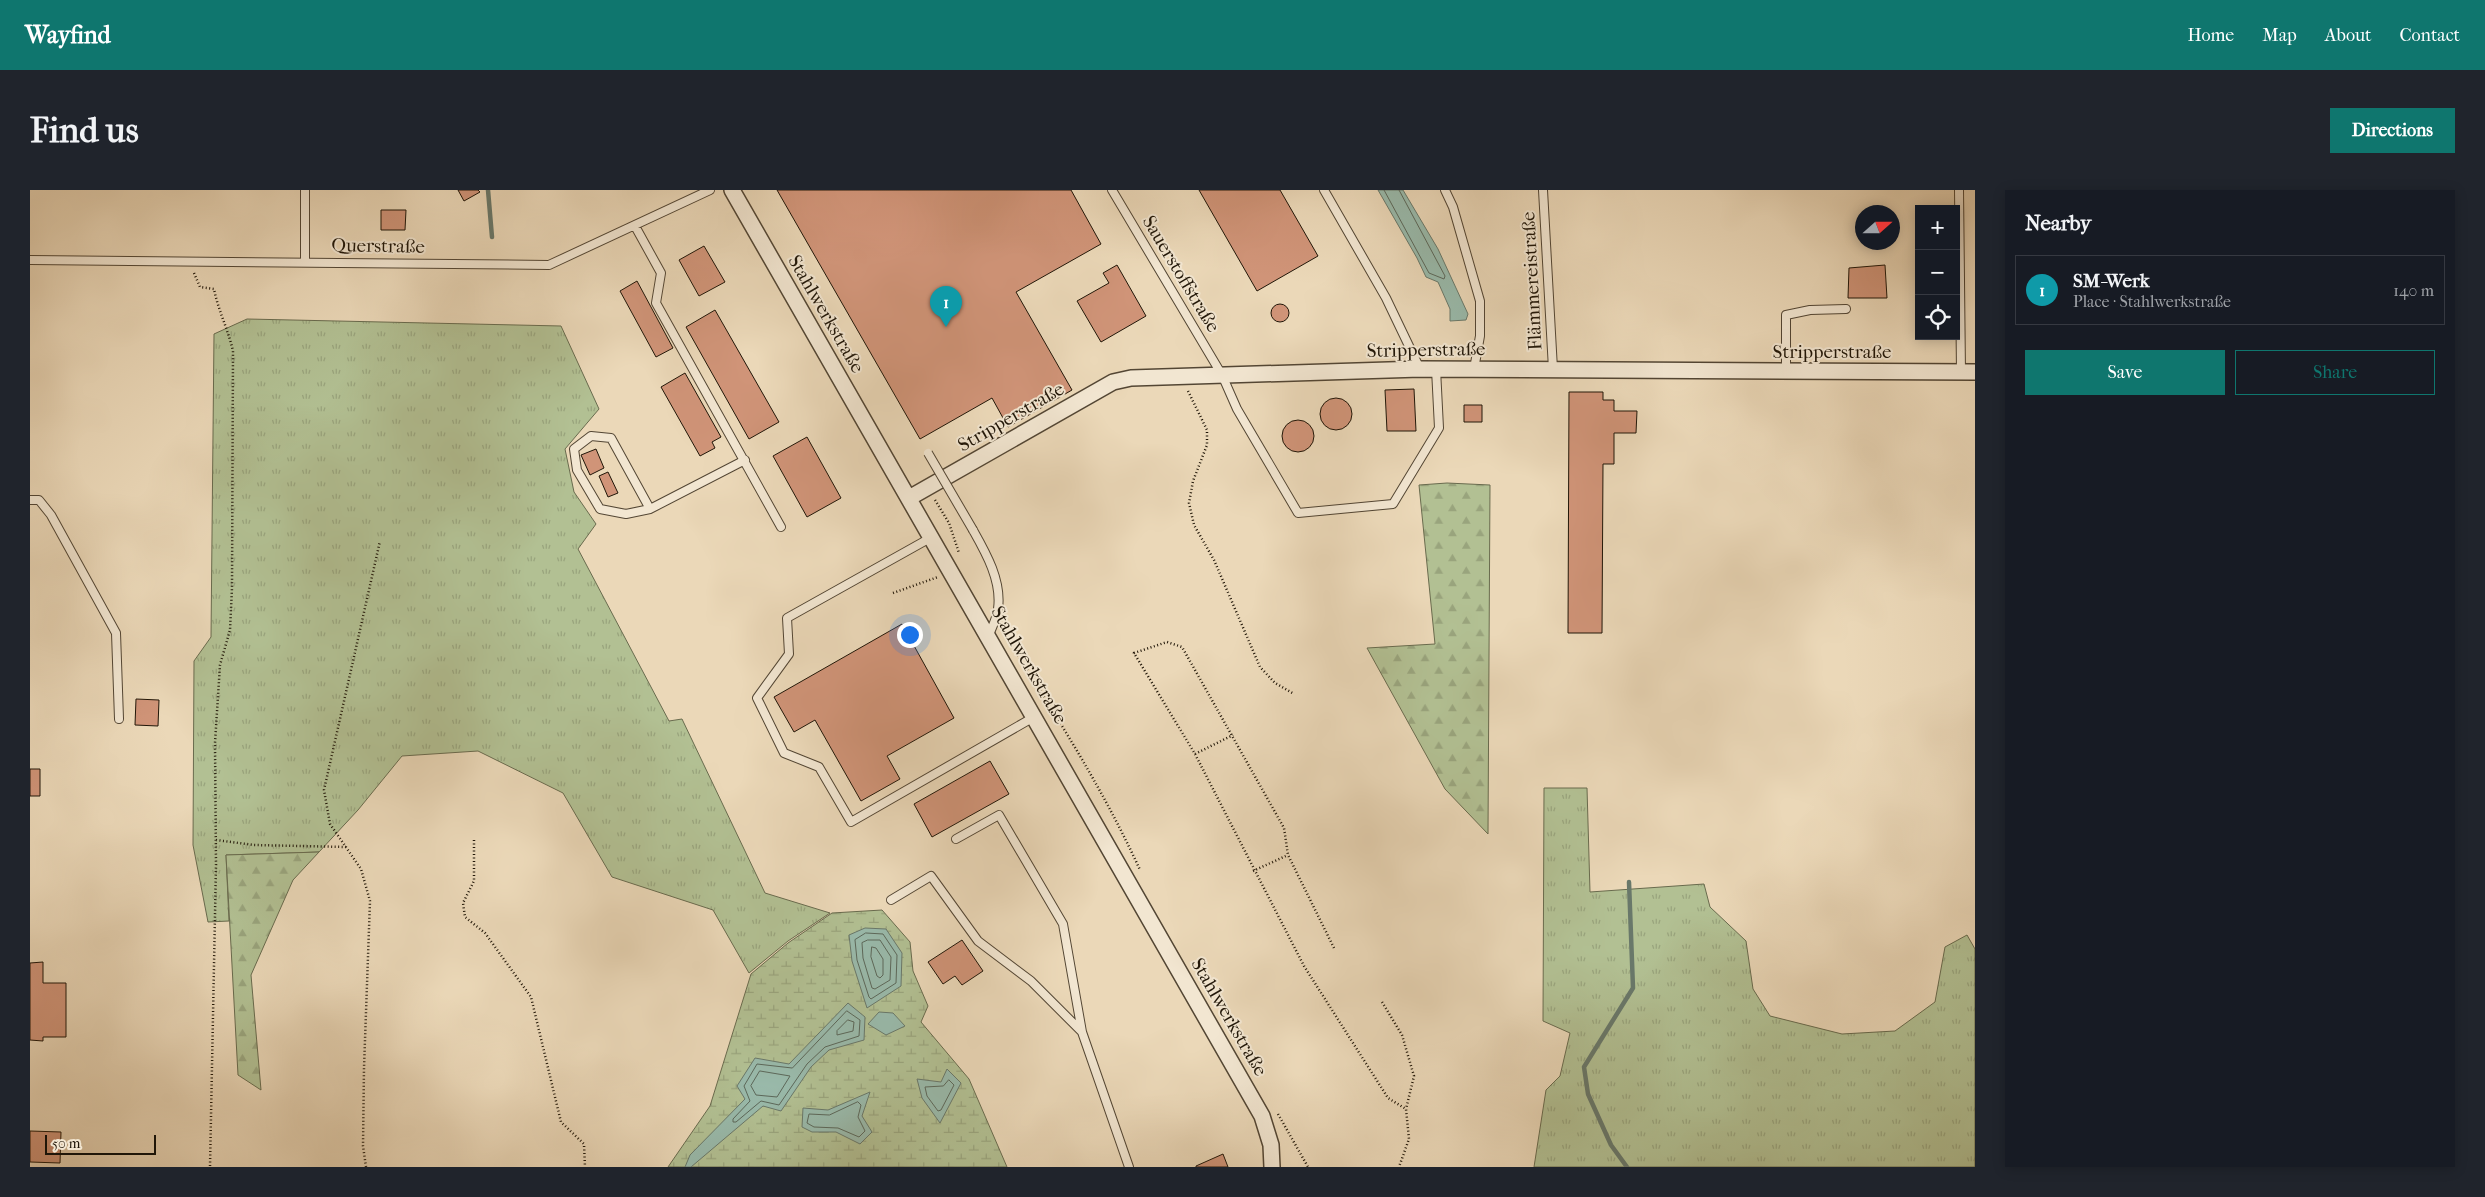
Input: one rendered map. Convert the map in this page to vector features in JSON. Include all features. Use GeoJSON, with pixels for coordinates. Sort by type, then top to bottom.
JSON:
{"type":"FeatureCollection","features":[{"type":"Feature","properties":{"kind":"street","name":"Stahlwerkstraße"},"geometry":{"type":"LineString","coordinates":[[732,190],[989,635],[1262,1116],[1271,1145],[1272,1167]]}},
{"type":"Feature","properties":{"kind":"street","name":"Stripperstraße"},"geometry":{"type":"LineString","coordinates":[[909,498],[1113,382],[1131,378],[1420,369],[1968,372]]}},
{"type":"Feature","properties":{"kind":"lane"},"geometry":{"type":"LineString","coordinates":[[305,190],[305,261]]}},
{"type":"Feature","properties":{"kind":"lane","name":"Querstraße"},"geometry":{"type":"LineString","coordinates":[[30,260],[549,264],[710,190]]}},
{"type":"Feature","properties":{"kind":"lane","name":"Sauerstoffstraße"},"geometry":{"type":"LineString","coordinates":[[1112,190],[1222,375],[1238,409],[1298,513],[1393,504],[1439,428],[1436,369]]}},
{"type":"Feature","properties":{"kind":"lane"},"geometry":{"type":"LineString","coordinates":[[1324,190],[1386,298],[1420,369]]}},
{"type":"Feature","properties":{"kind":"lane"},"geometry":{"type":"LineString","coordinates":[[1444,190],[1452,207],[1480,301],[1480,336],[1474,369]]}},
{"type":"Feature","properties":{"kind":"lane","name":"Flämmereistraße"},"geometry":{"type":"LineString","coordinates":[[1543,190],[1553,369]]}},
{"type":"Feature","properties":{"kind":"lane"},"geometry":{"type":"LineString","coordinates":[[1959,190],[1968,372]]}},
{"type":"Feature","properties":{"kind":"lane"},"geometry":{"type":"LineString","coordinates":[[635,226],[661,273],[656,303],[781,527]]}},
{"type":"Feature","properties":{"kind":"lane"},"geometry":{"type":"LineString","coordinates":[[1786,372],[1786,316],[1810,310],[1846,309]]}},
{"type":"Feature","properties":{"kind":"lane"},"geometry":{"type":"LineString","coordinates":[[650,509],[611,438],[591,436],[574,449],[577,470],[600,509],[626,514],[650,509],[745,460]]}},
{"type":"Feature","properties":{"kind":"lane"},"geometry":{"type":"LineString","coordinates":[[928,453],[985,551],[996,581],[998,608],[989,635]]}},
{"type":"Feature","properties":{"kind":"lane"},"geometry":{"type":"LineString","coordinates":[[30,500],[39,500],[51,515],[116,633],[119,719]]}},
{"type":"Feature","properties":{"kind":"lane"},"geometry":{"type":"LineString","coordinates":[[932,537],[787,618],[789,654],[757,698],[784,753],[819,767],[851,822],[1035,716]]}},
{"type":"Feature","properties":{"kind":"lane"},"geometry":{"type":"LineString","coordinates":[[956,839],[999,815],[1063,924],[1082,1032],[1129,1167]]}},
{"type":"Feature","properties":{"kind":"lane"},"geometry":{"type":"LineString","coordinates":[[891,900],[931,876],[978,941],[1031,981],[1082,1032]]}},
{"type":"Feature","properties":{"kind":"path"},"geometry":{"type":"LineString","coordinates":[[194,261],[194,275],[200,287],[214,288],[216,302],[227,326],[233,351],[232,588],[230,630],[220,665],[216,724],[216,840],[210,1167]]}},
{"type":"Feature","properties":{"kind":"path"},"geometry":{"type":"LineString","coordinates":[[1180,376],[1206,430],[1207,445],[1194,481],[1189,503],[1194,525],[1214,560],[1260,667],[1275,683],[1294,694]]}},
{"type":"Feature","properties":{"kind":"path"},"geometry":{"type":"LineString","coordinates":[[893,594],[933,579],[964,562],[955,544],[949,523],[927,488]]}},
{"type":"Feature","properties":{"kind":"path"},"geometry":{"type":"LineString","coordinates":[[366,1167],[363,1146],[364,1068],[370,901],[361,869],[330,824],[324,790],[380,540]]}},
{"type":"Feature","properties":{"kind":"path"},"geometry":{"type":"LineString","coordinates":[[1334,948],[1288,855],[1284,828],[1182,647],[1167,642],[1134,653],[1194,754],[1253,871],[1304,966],[1388,1098],[1406,1109]]}},
{"type":"Feature","properties":{"kind":"path"},"geometry":{"type":"LineString","coordinates":[[1010,643],[1081,759],[1123,833],[1144,878]]}},
{"type":"Feature","properties":{"kind":"path"},"geometry":{"type":"LineString","coordinates":[[1194,754],[1233,735]]}},
{"type":"Feature","properties":{"kind":"path"},"geometry":{"type":"LineString","coordinates":[[216,840],[254,845],[346,847]]}},
{"type":"Feature","properties":{"kind":"path"},"geometry":{"type":"LineString","coordinates":[[474,840],[474,881],[463,903],[465,917],[485,933],[531,997],[561,1122],[584,1144],[585,1167]]}},
{"type":"Feature","properties":{"kind":"path"},"geometry":{"type":"LineString","coordinates":[[1253,871],[1288,855]]}},
{"type":"Feature","properties":{"kind":"path"},"geometry":{"type":"LineString","coordinates":[[1382,1002],[1402,1035],[1414,1076],[1406,1109],[1409,1139],[1399,1167]]}},
{"type":"Feature","properties":{"kind":"path"},"geometry":{"type":"LineString","coordinates":[[1275,1109],[1308,1167]]}},
{"type":"Feature","properties":{"kind":"green space"},"geometry":{"type":"Polygon","coordinates":[[[247,319],[561,326],[599,409],[565,449],[574,492],[596,524],[578,549],[669,721],[682,719],[765,893],[830,913],[788,941],[749,973],[713,910],[612,877],[563,793],[478,751],[402,756],[358,810],[319,852],[226,855],[229,921],[208,922],[193,845],[194,661],[211,637],[214,334],[247,319]]]}},
{"type":"Feature","properties":{"kind":"green space"},"geometry":{"type":"Polygon","coordinates":[[[1447,483],[1490,485],[1488,834],[1445,789],[1367,648],[1435,644],[1419,485],[1447,483]]]}},
{"type":"Feature","properties":{"kind":"green space"},"geometry":{"type":"Polygon","coordinates":[[[1544,788],[1587,788],[1590,892],[1704,884],[1710,907],[1746,941],[1753,989],[1770,1016],[1842,1034],[1895,1031],[1935,1002],[1945,947],[1967,935],[1975,949],[1975,1167],[1534,1167],[1546,1090],[1560,1076],[1570,1033],[1543,1021],[1544,788]]]}},
{"type":"Feature","properties":{"kind":"green space"},"geometry":{"type":"Polygon","coordinates":[[[319,852],[293,880],[251,975],[261,1090],[238,1075],[226,855],[319,852]]]}},
{"type":"Feature","properties":{"kind":"green space"},"geometry":{"type":"Polygon","coordinates":[[[882,910],[910,942],[913,971],[928,1006],[921,1022],[969,1079],[1007,1167],[668,1167],[710,1106],[751,974],[788,943],[832,913],[882,910]]]}},
{"type":"Feature","properties":{"kind":"water"},"geometry":{"type":"Polygon","coordinates":[[[1378,190],[1403,190],[1438,249],[1468,314],[1466,320],[1450,321],[1450,309],[1438,282],[1426,277],[1378,190]]]}},
{"type":"Feature","properties":{"kind":"water"},"geometry":{"type":"Polygon","coordinates":[[[865,928],[886,929],[902,953],[901,986],[867,1008],[852,961],[849,935],[865,928]]]}},
{"type":"Feature","properties":{"kind":"water"},"geometry":{"type":"Polygon","coordinates":[[[848,1003],[865,1017],[864,1040],[829,1050],[811,1067],[781,1111],[763,1106],[691,1167],[685,1167],[690,1155],[745,1099],[737,1086],[755,1058],[789,1064],[848,1003]]]}},
{"type":"Feature","properties":{"kind":"water"},"geometry":{"type":"Polygon","coordinates":[[[879,1012],[893,1013],[905,1026],[886,1035],[868,1024],[879,1012]]]}},
{"type":"Feature","properties":{"kind":"water"},"geometry":{"type":"Polygon","coordinates":[[[947,1069],[961,1083],[940,1123],[922,1098],[917,1079],[941,1082],[947,1069]]]}},
{"type":"Feature","properties":{"kind":"water"},"geometry":{"type":"Polygon","coordinates":[[[870,1092],[862,1116],[872,1132],[860,1144],[836,1132],[812,1132],[802,1127],[803,1108],[828,1110],[870,1092]]]}},
{"type":"Feature","properties":{"kind":"building"},"geometry":{"type":"Polygon","coordinates":[[[458,190],[478,190],[480,192],[464,201],[458,190]]]}},
{"type":"Feature","properties":{"kind":"building"},"geometry":{"type":"Polygon","coordinates":[[[777,190],[1071,190],[1101,244],[1016,292],[1072,390],[1008,427],[992,398],[920,439],[777,190]]]}},
{"type":"Feature","properties":{"kind":"building"},"geometry":{"type":"Polygon","coordinates":[[[1199,190],[1280,190],[1318,256],[1257,291],[1199,190]]]}},
{"type":"Feature","properties":{"kind":"building"},"geometry":{"type":"Polygon","coordinates":[[[381,210],[406,210],[405,230],[381,230],[381,210]]]}},
{"type":"Feature","properties":{"kind":"building"},"geometry":{"type":"Polygon","coordinates":[[[704,246],[725,282],[699,296],[679,260],[704,246]]]}},
{"type":"Feature","properties":{"kind":"building"},"geometry":{"type":"Polygon","coordinates":[[[1117,265],[1146,316],[1101,342],[1077,301],[1109,283],[1103,273],[1117,265]]]}},
{"type":"Feature","properties":{"kind":"building"},"geometry":{"type":"Polygon","coordinates":[[[1885,265],[1887,298],[1848,298],[1849,268],[1885,265]]]}},
{"type":"Feature","properties":{"kind":"building"},"geometry":{"type":"Polygon","coordinates":[[[637,281],[673,348],[656,357],[620,291],[637,281]]]}},
{"type":"Feature","properties":{"kind":"building"},"geometry":{"type":"Polygon","coordinates":[[[1280,304],[1286,307],[1289,313],[1286,319],[1280,322],[1274,319],[1271,313],[1274,307],[1280,304]]]}},
{"type":"Feature","properties":{"kind":"building"},"geometry":{"type":"Polygon","coordinates":[[[715,310],[779,422],[749,439],[686,327],[715,310]]]}},
{"type":"Feature","properties":{"kind":"building"},"geometry":{"type":"Polygon","coordinates":[[[685,373],[721,437],[712,442],[715,448],[700,456],[661,387],[685,373]]]}},
{"type":"Feature","properties":{"kind":"building"},"geometry":{"type":"Polygon","coordinates":[[[1414,389],[1416,431],[1387,431],[1385,390],[1414,389]]]}},
{"type":"Feature","properties":{"kind":"building"},"geometry":{"type":"Polygon","coordinates":[[[1569,392],[1603,392],[1603,400],[1614,400],[1614,411],[1637,411],[1636,433],[1614,433],[1614,464],[1603,464],[1602,633],[1568,633],[1569,392]]]}},
{"type":"Feature","properties":{"kind":"building"},"geometry":{"type":"Polygon","coordinates":[[[1336,398],[1347,403],[1352,414],[1347,425],[1336,430],[1325,425],[1320,414],[1325,403],[1336,398]]]}},
{"type":"Feature","properties":{"kind":"building"},"geometry":{"type":"Polygon","coordinates":[[[1464,405],[1482,405],[1482,422],[1464,422],[1464,405]]]}},
{"type":"Feature","properties":{"kind":"building"},"geometry":{"type":"Polygon","coordinates":[[[1298,420],[1304,421],[1309,425],[1313,430],[1313,442],[1309,447],[1304,451],[1298,452],[1292,451],[1287,447],[1283,442],[1282,436],[1283,430],[1287,425],[1292,421],[1298,420]]]}},
{"type":"Feature","properties":{"kind":"building"},"geometry":{"type":"Polygon","coordinates":[[[807,437],[841,498],[807,517],[773,456],[807,437]]]}},
{"type":"Feature","properties":{"kind":"building"},"geometry":{"type":"Polygon","coordinates":[[[596,449],[604,468],[590,475],[581,455],[596,449]]]}},
{"type":"Feature","properties":{"kind":"building"},"geometry":{"type":"Polygon","coordinates":[[[608,472],[618,493],[608,497],[599,476],[608,472]]]}},
{"type":"Feature","properties":{"kind":"building"},"geometry":{"type":"Polygon","coordinates":[[[902,624],[954,718],[887,756],[900,779],[861,801],[815,720],[794,732],[774,697],[902,624]]]}},
{"type":"Feature","properties":{"kind":"building"},"geometry":{"type":"Polygon","coordinates":[[[136,699],[159,700],[158,726],[135,725],[136,699]]]}},
{"type":"Feature","properties":{"kind":"building"},"geometry":{"type":"Polygon","coordinates":[[[990,761],[1009,794],[932,837],[914,804],[990,761]]]}},
{"type":"Feature","properties":{"kind":"building"},"geometry":{"type":"Polygon","coordinates":[[[30,769],[40,769],[40,796],[30,796],[30,769]]]}},
{"type":"Feature","properties":{"kind":"building"},"geometry":{"type":"Polygon","coordinates":[[[962,940],[983,971],[962,985],[955,976],[943,984],[928,962],[962,940]]]}},
{"type":"Feature","properties":{"kind":"building"},"geometry":{"type":"Polygon","coordinates":[[[43,962],[43,983],[66,983],[66,1037],[43,1037],[43,1041],[30,1040],[30,963],[43,962]]]}},
{"type":"Feature","properties":{"kind":"building"},"geometry":{"type":"Polygon","coordinates":[[[30,1131],[61,1132],[60,1163],[30,1162],[30,1131]]]}},
{"type":"Feature","properties":{"kind":"building"},"geometry":{"type":"Polygon","coordinates":[[[1223,1154],[1228,1167],[1196,1167],[1196,1166],[1223,1154]]]}},
{"type":"Feature","properties":{"kind":"waterway"},"geometry":{"type":"LineString","coordinates":[[488,190],[492,237]]}},
{"type":"Feature","properties":{"kind":"waterway"},"geometry":{"type":"LineString","coordinates":[[1627,1167],[1611,1145],[1588,1094],[1584,1067],[1633,988],[1629,882]]}},
{"type":"Feature","properties":{"kind":"place","name":"SM-Werk"},"geometry":{"type":"Point","coordinates":[946,327]}}]}
